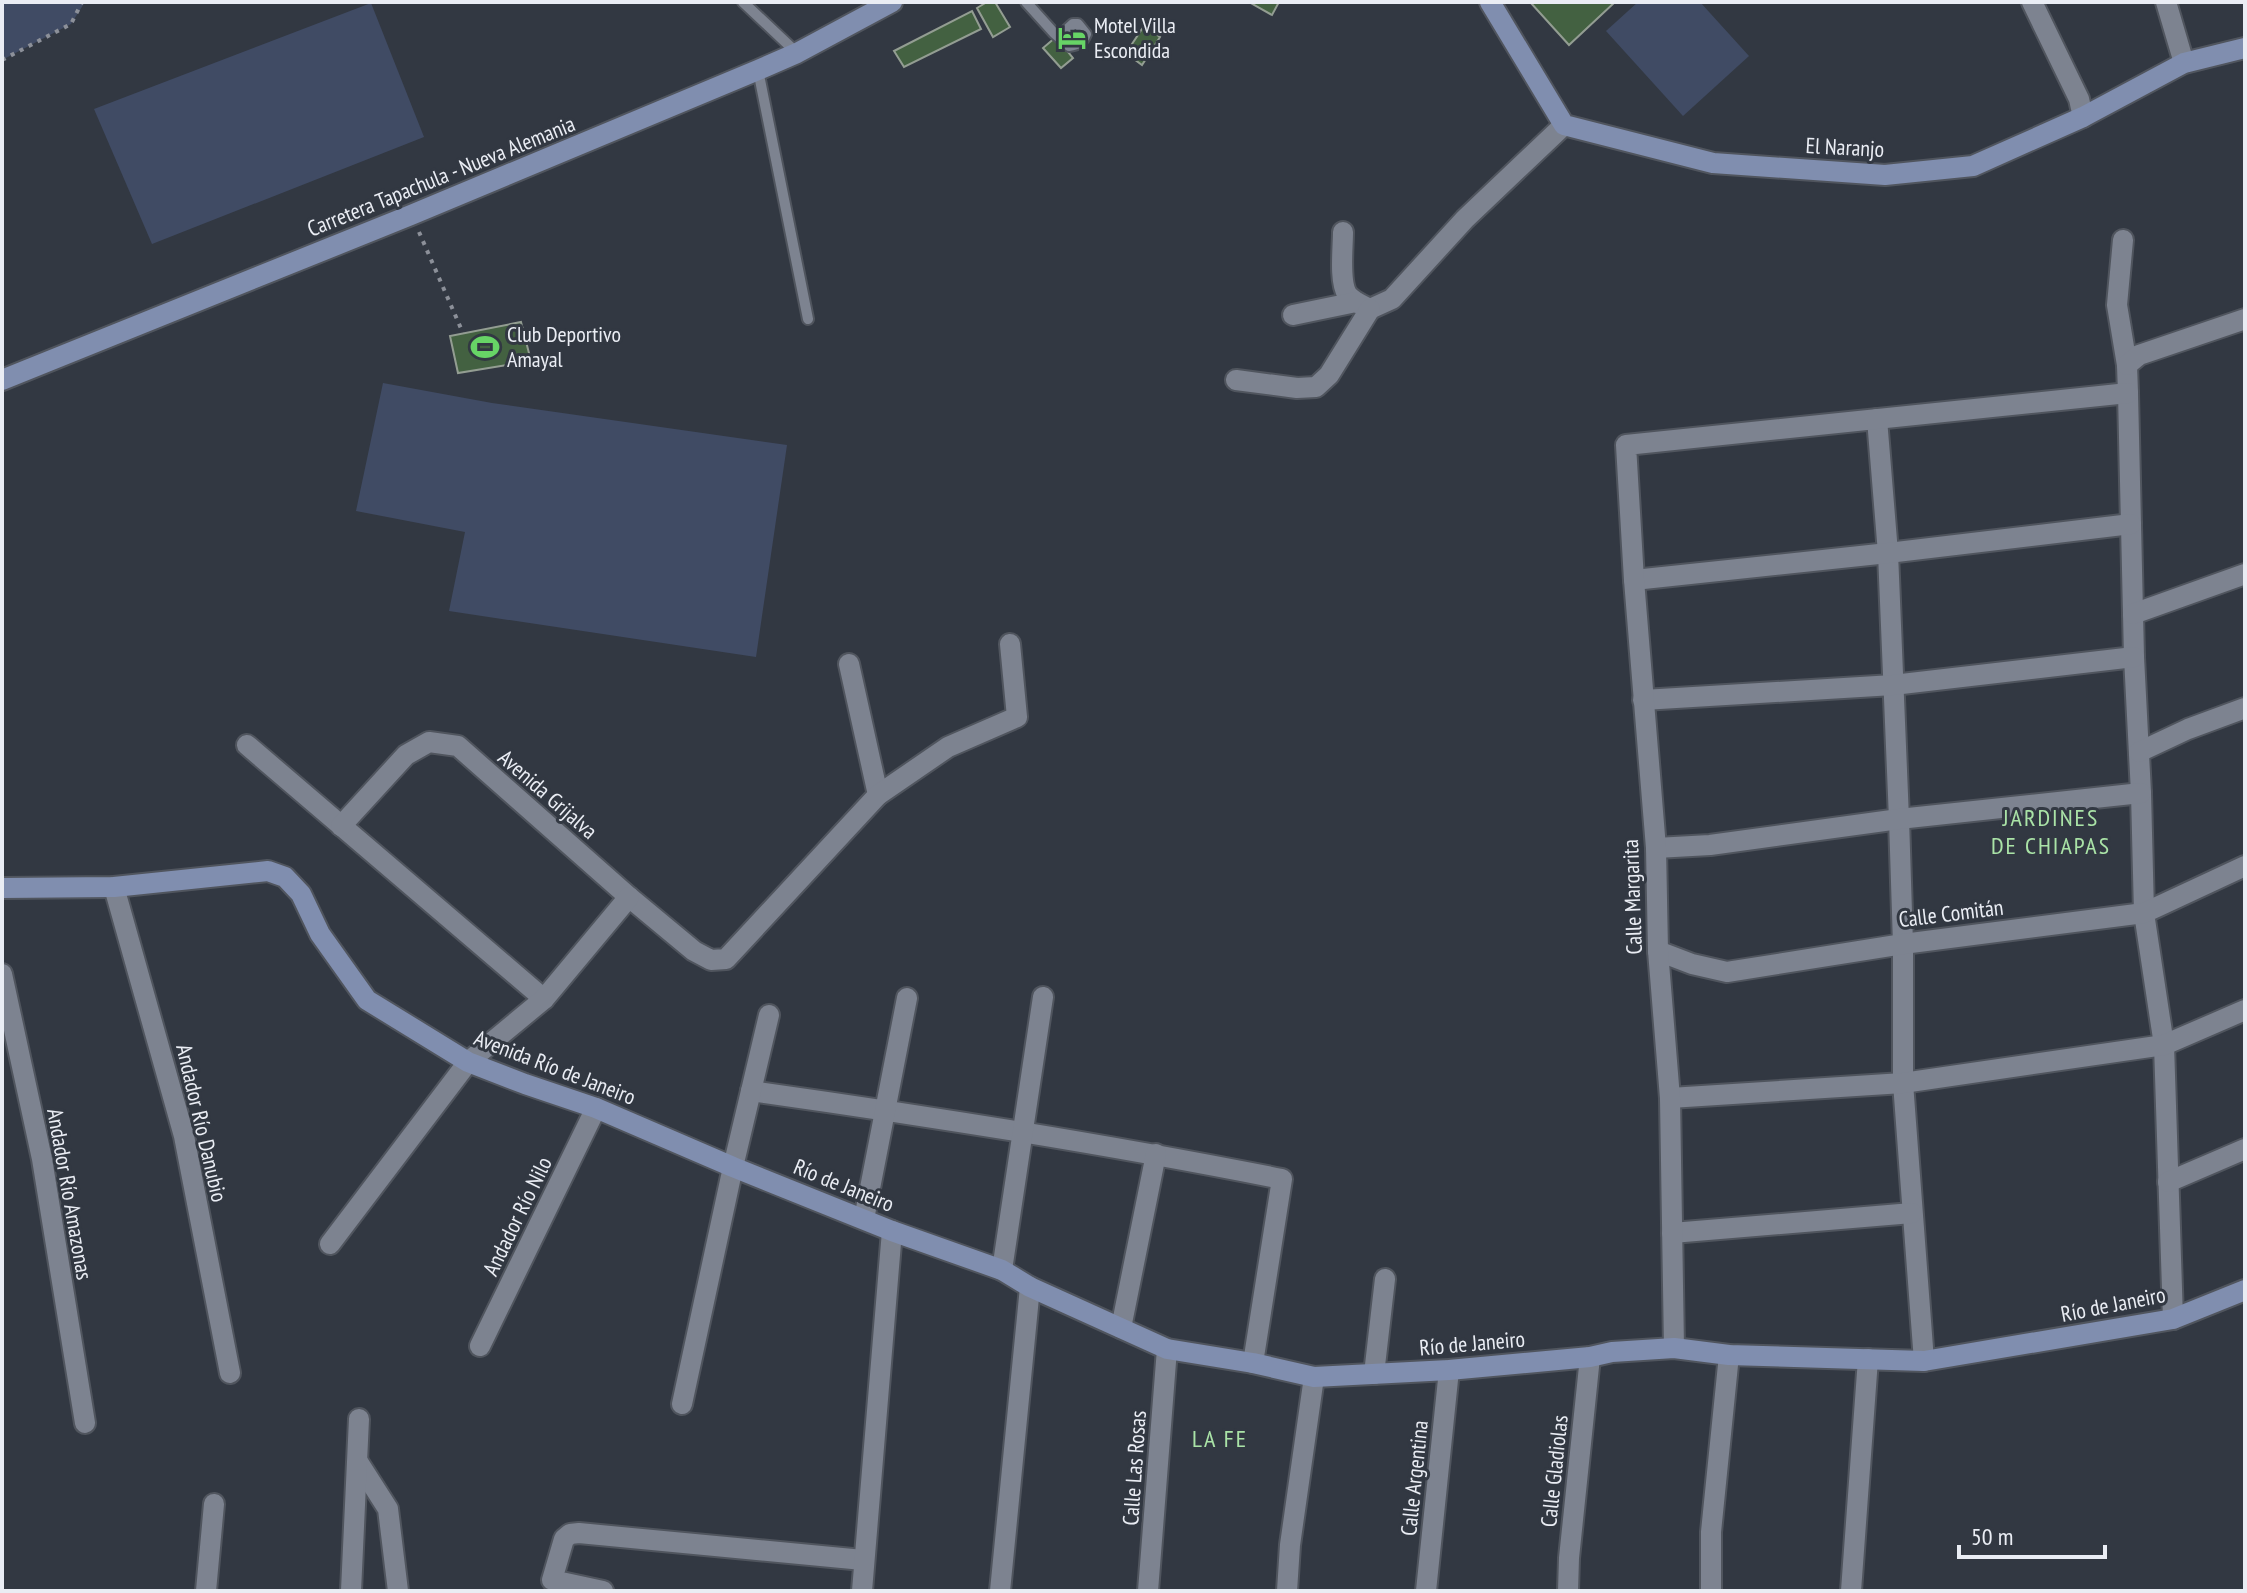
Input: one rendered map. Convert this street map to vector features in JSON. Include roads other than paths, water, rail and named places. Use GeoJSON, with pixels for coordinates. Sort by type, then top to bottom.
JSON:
{"type":"FeatureCollection","features":[{"type":"Feature","properties":{"kind":"street","name":"Carretera Tapachula - Nueva Alemania"},"geometry":{"type":"LineString","coordinates":[[2,380],[411,215],[758,70],[797,53],[892,2]]}},
{"type":"Feature","properties":{"kind":"street"},"geometry":{"type":"LineString","coordinates":[[1293,315],[1392,299],[1465,219],[1564,125],[1490,2]]}},
{"type":"Feature","properties":{"kind":"street"},"geometry":{"type":"LineString","coordinates":[[2032,2],[2079,99],[2083,117]]}},
{"type":"Feature","properties":{"kind":"street"},"geometry":{"type":"LineString","coordinates":[[2166,2],[2184,63]]}},
{"type":"Feature","properties":{"kind":"street","name":"El Naranjo"},"geometry":{"type":"LineString","coordinates":[[1564,125],[1713,163],[1885,175],[1973,166],[2083,117],[2184,63],[2245,48]]}},
{"type":"Feature","properties":{"kind":"street"},"geometry":{"type":"LineString","coordinates":[[1343,232],[1343,281],[1346,293],[1363,305]]}},
{"type":"Feature","properties":{"kind":"street"},"geometry":{"type":"LineString","coordinates":[[2123,240],[2117,305],[2127,365],[2144,913],[2164,1045],[2173,1319]]}},
{"type":"Feature","properties":{"kind":"street"},"geometry":{"type":"LineString","coordinates":[[1236,380],[1297,388],[1316,387],[1329,375],[1363,305]]}},
{"type":"Feature","properties":{"kind":"street"},"geometry":{"type":"LineString","coordinates":[[2127,365],[2139,355],[2245,319]]}},
{"type":"Feature","properties":{"kind":"street"},"geometry":{"type":"LineString","coordinates":[[1924,1361],[1903,1083],[1899,819],[1888,553],[1877,419],[2128,393]]}},
{"type":"Feature","properties":{"kind":"street","name":"Calle Margarita"},"geometry":{"type":"LineString","coordinates":[[1674,1348],[1670,1098],[1658,951],[1656,848],[1626,445],[1877,419]]}},
{"type":"Feature","properties":{"kind":"street"},"geometry":{"type":"LineString","coordinates":[[1634,580],[2131,524]]}},
{"type":"Feature","properties":{"kind":"street"},"geometry":{"type":"LineString","coordinates":[[2133,614],[2245,574]]}},
{"type":"Feature","properties":{"kind":"street"},"geometry":{"type":"LineString","coordinates":[[849,664],[878,795],[948,747],[1017,717],[1010,644]]}},
{"type":"Feature","properties":{"kind":"street"},"geometry":{"type":"LineString","coordinates":[[1643,700],[1893,685],[2134,657]]}},
{"type":"Feature","properties":{"kind":"street"},"geometry":{"type":"LineString","coordinates":[[2139,752],[2245,708]]}},
{"type":"Feature","properties":{"kind":"street","name":"Avenida Grijalva"},"geometry":{"type":"LineString","coordinates":[[341,826],[406,755],[429,742],[458,746],[629,897],[694,951],[711,960],[726,959],[878,795]]}},
{"type":"Feature","properties":{"kind":"street"},"geometry":{"type":"LineString","coordinates":[[247,745],[544,999]]}},
{"type":"Feature","properties":{"kind":"street"},"geometry":{"type":"LineString","coordinates":[[1656,848],[1710,845],[1899,819],[2141,793]]}},
{"type":"Feature","properties":{"kind":"street","name":"Calle Comitán"},"geometry":{"type":"LineString","coordinates":[[1658,951],[1692,964],[1727,972],[1903,944],[2144,913],[2245,866]]}},
{"type":"Feature","properties":{"kind":"street","name":"Avenida Río de Janeiro"},"geometry":{"type":"LineString","coordinates":[[2,888],[114,887],[268,871],[285,877],[301,894],[320,934],[367,1000],[468,1062],[596,1108],[733,1167]]}},
{"type":"Feature","properties":{"kind":"street","name":"Andador Río Danubio"},"geometry":{"type":"LineString","coordinates":[[114,887],[184,1136],[230,1373]]}},
{"type":"Feature","properties":{"kind":"street"},"geometry":{"type":"LineString","coordinates":[[330,1244],[468,1062],[544,999],[629,897]]}},
{"type":"Feature","properties":{"kind":"street","name":"Andador Río Amazonas"},"geometry":{"type":"LineString","coordinates":[[2,974],[42,1159],[85,1423]]}},
{"type":"Feature","properties":{"kind":"street"},"geometry":{"type":"LineString","coordinates":[[1002,1270],[1043,997]]}},
{"type":"Feature","properties":{"kind":"street"},"geometry":{"type":"LineString","coordinates":[[864,1219],[907,998]]}},
{"type":"Feature","properties":{"kind":"street"},"geometry":{"type":"LineString","coordinates":[[1670,1098],[1903,1083],[2164,1045],[2245,1010]]}},
{"type":"Feature","properties":{"kind":"street"},"geometry":{"type":"LineString","coordinates":[[682,1404],[769,1015]]}},
{"type":"Feature","properties":{"kind":"street"},"geometry":{"type":"LineString","coordinates":[[751,1091],[1156,1154],[1282,1179],[1253,1363]]}},
{"type":"Feature","properties":{"kind":"street","name":"Andador Río Nilo"},"geometry":{"type":"LineString","coordinates":[[480,1346],[596,1108]]}},
{"type":"Feature","properties":{"kind":"street"},"geometry":{"type":"LineString","coordinates":[[2168,1182],[2245,1149]]}},
{"type":"Feature","properties":{"kind":"street"},"geometry":{"type":"LineString","coordinates":[[1121,1328],[1156,1154]]}},
{"type":"Feature","properties":{"kind":"street","name":"Río de Janeiro"},"geometry":{"type":"LineString","coordinates":[[733,1167],[892,1231],[1002,1270],[1030,1287],[1167,1349],[1314,1377],[1449,1370],[1674,1348],[1729,1355],[1924,1361],[2173,1319],[2245,1290]]}},
{"type":"Feature","properties":{"kind":"street"},"geometry":{"type":"LineString","coordinates":[[1672,1233],[1912,1213]]}},
{"type":"Feature","properties":{"kind":"street"},"geometry":{"type":"LineString","coordinates":[[862,1591],[892,1231]]}},
{"type":"Feature","properties":{"kind":"street"},"geometry":{"type":"LineString","coordinates":[[1374,1374],[1385,1279]]}},
{"type":"Feature","properties":{"kind":"street"},"geometry":{"type":"LineString","coordinates":[[1000,1591],[1030,1287]]}},
{"type":"Feature","properties":{"kind":"street","name":"Calle Las Rosas"},"geometry":{"type":"LineString","coordinates":[[1148,1591],[1167,1349]]}},
{"type":"Feature","properties":{"kind":"street"},"geometry":{"type":"LineString","coordinates":[[1711,1591],[1711,1532],[1729,1355]]}},
{"type":"Feature","properties":{"kind":"street","name":"Calle Gladiolas"},"geometry":{"type":"LineString","coordinates":[[1568,1591],[1590,1357]]}},
{"type":"Feature","properties":{"kind":"street"},"geometry":{"type":"LineString","coordinates":[[1851,1591],[1868,1359]]}},
{"type":"Feature","properties":{"kind":"street","name":"Calle Argentina"},"geometry":{"type":"LineString","coordinates":[[1426,1591],[1449,1370]]}},
{"type":"Feature","properties":{"kind":"street"},"geometry":{"type":"LineString","coordinates":[[1287,1591],[1290,1545],[1314,1377]]}},
{"type":"Feature","properties":{"kind":"street"},"geometry":{"type":"LineString","coordinates":[[351,1591],[359,1419]]}},
{"type":"Feature","properties":{"kind":"street"},"geometry":{"type":"LineString","coordinates":[[358,1462],[388,1509],[398,1591]]}},
{"type":"Feature","properties":{"kind":"street"},"geometry":{"type":"LineString","coordinates":[[206,1591],[214,1504]]}},
{"type":"Feature","properties":{"kind":"street"},"geometry":{"type":"LineString","coordinates":[[603,1591],[552,1580],[564,1539],[570,1534],[863,1560]]}},
{"type":"Feature","properties":{"kind":"lane"},"geometry":{"type":"LineString","coordinates":[[743,2],[797,53]]}},
{"type":"Feature","properties":{"kind":"lane"},"geometry":{"type":"LineString","coordinates":[[1026,2],[1059,37]]}},
{"type":"Feature","properties":{"kind":"lane"},"geometry":{"type":"LineString","coordinates":[[758,70],[808,319]]}},
{"type":"Feature","properties":{"kind":"place","name":"Motel Villa Escondida"},"geometry":{"type":"Point","coordinates":[1072,38]}},
{"type":"Feature","properties":{"kind":"place","name":"Club Deportivo Amayal"},"geometry":{"type":"Point","coordinates":[485,347]}},
{"type":"Feature","properties":{"kind":"district","name":"JARDINES DE CHIAPAS"},"geometry":{"type":"Point","coordinates":[2051,832]}},
{"type":"Feature","properties":{"kind":"district","name":"LA FE"},"geometry":{"type":"Point","coordinates":[1220,1439]}}]}
